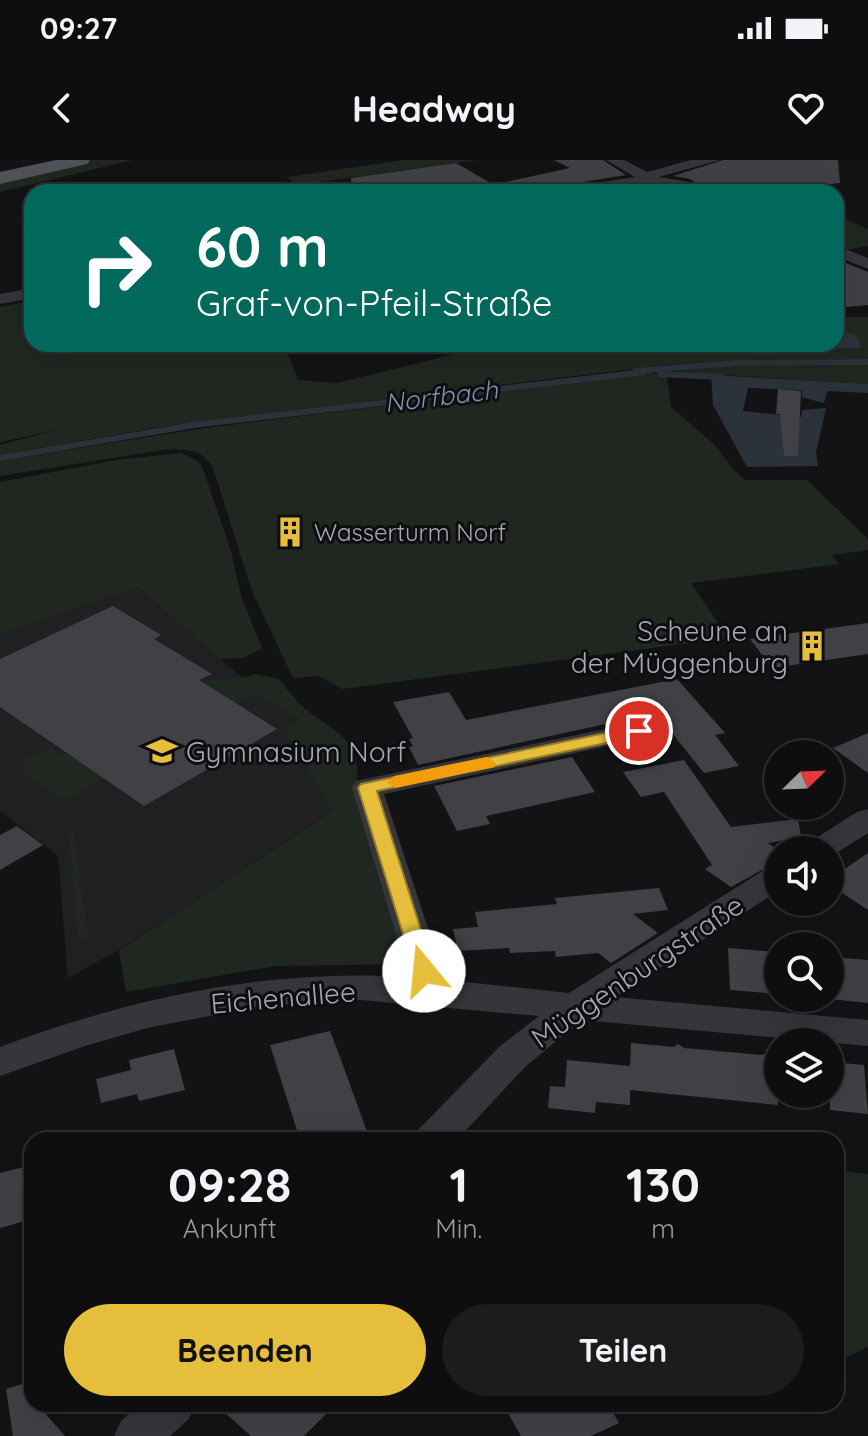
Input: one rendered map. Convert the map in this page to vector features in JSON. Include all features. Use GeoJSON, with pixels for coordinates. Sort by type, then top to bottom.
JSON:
{"type":"FeatureCollection","features":[{"type":"Feature","properties":{"kind":"main road"},"geometry":{"type":"LineString","coordinates":[[0,178],[81,160]]}},
{"type":"Feature","properties":{"kind":"street"},"geometry":{"type":"LineString","coordinates":[[613,160],[673,184]]}},
{"type":"Feature","properties":{"kind":"street"},"geometry":{"type":"LineString","coordinates":[[656,179],[658,171],[713,160]]}},
{"type":"Feature","properties":{"kind":"street"},"geometry":{"type":"LineString","coordinates":[[623,184],[656,179]]}},
{"type":"Feature","properties":{"kind":"street"},"geometry":{"type":"LineString","coordinates":[[844,254],[868,264]]}},
{"type":"Feature","properties":{"kind":"street"},"geometry":{"type":"LineString","coordinates":[[0,299],[24,294]]}},
{"type":"Feature","properties":{"kind":"street"},"geometry":{"type":"LineString","coordinates":[[431,992],[367,788],[639,731]]}},
{"type":"Feature","properties":{"kind":"street"},"geometry":{"type":"LineString","coordinates":[[841,836],[868,819]]}},
{"type":"Feature","properties":{"kind":"street","name":"Müggenburgstraße"},"geometry":{"type":"LineString","coordinates":[[441,1132],[512,1057],[575,1006],[764,885]]}},
{"type":"Feature","properties":{"kind":"street","name":"Eichenallee"},"geometry":{"type":"LineString","coordinates":[[0,1062],[117,1021],[230,998],[339,988],[431,992],[868,1033]]}},
{"type":"Feature","properties":{"kind":"street"},"geometry":{"type":"LineString","coordinates":[[137,1436],[164,1412]]}},
{"type":"Feature","properties":{"kind":"shaded area"},"geometry":{"type":"Polygon","coordinates":[[[93,160],[132,160],[0,192],[0,181],[93,160]]]}},
{"type":"Feature","properties":{"kind":"shaded area"},"geometry":{"type":"Polygon","coordinates":[[[404,160],[477,160],[304,184],[296,184],[287,177],[404,160]]]}},
{"type":"Feature","properties":{"kind":"shaded area"},"geometry":{"type":"Polygon","coordinates":[[[844,218],[868,229],[868,246],[844,248],[844,218]]]}},
{"type":"Feature","properties":{"kind":"shaded area"},"geometry":{"type":"Polygon","coordinates":[[[24,302],[24,352],[287,352],[298,380],[337,383],[463,352],[844,352],[844,317],[868,317],[868,359],[744,360],[665,365],[160,427],[0,455],[0,445],[56,430],[0,442],[0,307],[24,302]]]}},
{"type":"Feature","properties":{"kind":"shaded area"},"geometry":{"type":"Polygon","coordinates":[[[844,332],[857,335],[861,348],[844,349],[844,332]]]}},
{"type":"Feature","properties":{"kind":"shaded area"},"geometry":{"type":"Polygon","coordinates":[[[868,365],[868,384],[673,372],[728,366],[868,365]]]}},
{"type":"Feature","properties":{"kind":"shaded area"},"geometry":{"type":"Polygon","coordinates":[[[652,373],[667,377],[671,407],[718,448],[745,480],[807,480],[868,539],[868,550],[832,555],[839,564],[691,583],[728,638],[342,689],[319,676],[293,678],[252,591],[213,468],[198,453],[163,450],[0,476],[0,461],[198,429],[652,373]]]}},
{"type":"Feature","properties":{"kind":"shaded area"},"geometry":{"type":"Polygon","coordinates":[[[711,375],[868,384],[868,393],[827,391],[824,403],[802,397],[802,390],[748,388],[743,411],[801,417],[802,410],[826,408],[816,452],[818,466],[747,467],[713,405],[711,375]]]}},
{"type":"Feature","properties":{"kind":"shaded area"},"geometry":{"type":"Polygon","coordinates":[[[181,453],[198,461],[203,469],[231,551],[241,596],[262,648],[243,658],[220,659],[138,587],[0,635],[0,482],[116,460],[181,453]]]}},
{"type":"Feature","properties":{"kind":"shaded area","name":"Gymnasium Norf"},"geometry":{"type":"Polygon","coordinates":[[[138,587],[246,681],[304,715],[333,811],[123,948],[68,978],[58,856],[0,811],[0,635],[138,587]]]}},
{"type":"Feature","properties":{"kind":"shaded area"},"geometry":{"type":"Polygon","coordinates":[[[255,674],[279,679],[306,709],[340,734],[354,755],[357,769],[355,787],[411,964],[275,966],[126,992],[119,951],[333,811],[285,730],[300,718],[255,694],[62,800],[23,772],[24,760],[50,748],[60,754],[71,753],[204,681],[255,674]]]}},
{"type":"Feature","properties":{"kind":"shaded area"},"geometry":{"type":"Polygon","coordinates":[[[74,830],[88,937],[78,939],[68,831],[74,830]]]}},
{"type":"Feature","properties":{"kind":"shaded area"},"geometry":{"type":"Polygon","coordinates":[[[844,1171],[868,1174],[868,1347],[844,1358],[844,1171]]]}},
{"type":"Feature","properties":{"kind":"building"},"geometry":{"type":"Polygon","coordinates":[[[554,160],[603,160],[626,175],[570,184],[506,184],[506,182],[570,168],[554,160]]]}},
{"type":"Feature","properties":{"kind":"building"},"geometry":{"type":"Polygon","coordinates":[[[723,160],[838,160],[840,183],[698,184],[673,176],[723,160]]]}},
{"type":"Feature","properties":{"kind":"building"},"geometry":{"type":"Polygon","coordinates":[[[456,163],[492,184],[351,184],[351,178],[456,163]]]}},
{"type":"Feature","properties":{"kind":"building"},"geometry":{"type":"Polygon","coordinates":[[[844,262],[868,272],[868,305],[844,307],[844,262]]]}},
{"type":"Feature","properties":{"kind":"building"},"geometry":{"type":"Polygon","coordinates":[[[778,389],[801,391],[798,456],[784,456],[780,414],[776,414],[778,389]]]}},
{"type":"Feature","properties":{"kind":"building"},"geometry":{"type":"Polygon","coordinates":[[[113,606],[161,635],[154,639],[212,674],[199,680],[277,729],[144,806],[0,707],[0,659],[113,606]]]}},
{"type":"Feature","properties":{"kind":"building","name":"Scheune an der Müggenburg"},"geometry":{"type":"Polygon","coordinates":[[[868,623],[868,654],[772,668],[750,639],[868,623]]]}},
{"type":"Feature","properties":{"kind":"building"},"geometry":{"type":"Polygon","coordinates":[[[677,679],[725,733],[715,735],[739,766],[704,773],[656,713],[418,765],[409,747],[413,746],[409,739],[413,738],[393,702],[449,692],[466,720],[677,679]]]}},
{"type":"Feature","properties":{"kind":"building"},"geometry":{"type":"Polygon","coordinates":[[[868,733],[868,773],[844,756],[844,743],[868,733]]]}},
{"type":"Feature","properties":{"kind":"building"},"geometry":{"type":"Polygon","coordinates":[[[572,757],[595,792],[486,816],[490,824],[457,831],[434,786],[572,757]]]}},
{"type":"Feature","properties":{"kind":"building"},"geometry":{"type":"Polygon","coordinates":[[[684,760],[731,827],[798,820],[801,836],[764,836],[764,869],[731,887],[705,869],[712,865],[664,792],[641,797],[623,772],[684,760]]]}},
{"type":"Feature","properties":{"kind":"building"},"geometry":{"type":"Polygon","coordinates":[[[17,826],[43,845],[0,870],[0,835],[17,826]]]}},
{"type":"Feature","properties":{"kind":"building"},"geometry":{"type":"Polygon","coordinates":[[[868,853],[868,910],[844,894],[844,869],[868,853]]]}},
{"type":"Feature","properties":{"kind":"building"},"geometry":{"type":"Polygon","coordinates":[[[659,888],[668,910],[633,914],[658,933],[611,963],[598,953],[556,957],[555,951],[510,953],[509,948],[458,951],[453,929],[478,927],[475,912],[557,904],[555,898],[659,888]]]}},
{"type":"Feature","properties":{"kind":"building"},"geometry":{"type":"Polygon","coordinates":[[[728,948],[764,951],[764,993],[730,990],[728,948]]]}},
{"type":"Feature","properties":{"kind":"building"},"geometry":{"type":"Polygon","coordinates":[[[844,958],[868,960],[868,1003],[844,1000],[844,958]]]}},
{"type":"Feature","properties":{"kind":"building"},"geometry":{"type":"Polygon","coordinates":[[[330,1031],[367,1132],[297,1132],[270,1045],[330,1031]]]}},
{"type":"Feature","properties":{"kind":"building"},"geometry":{"type":"Polygon","coordinates":[[[631,1043],[674,1047],[678,1044],[684,1048],[764,1054],[764,1104],[630,1090],[630,1105],[596,1102],[595,1113],[548,1108],[550,1086],[565,1087],[567,1060],[630,1066],[631,1043]]]}},
{"type":"Feature","properties":{"kind":"building"},"geometry":{"type":"Polygon","coordinates":[[[174,1049],[185,1090],[139,1101],[137,1094],[101,1103],[96,1079],[131,1070],[129,1060],[174,1049]]]}},
{"type":"Feature","properties":{"kind":"building"},"geometry":{"type":"Polygon","coordinates":[[[844,1063],[864,1065],[868,1114],[830,1110],[844,1108],[844,1063]]]}},
{"type":"Feature","properties":{"kind":"building"},"geometry":{"type":"Polygon","coordinates":[[[24,1167],[24,1221],[0,1228],[0,1173],[24,1167]]]}},
{"type":"Feature","properties":{"kind":"building"},"geometry":{"type":"Polygon","coordinates":[[[24,1383],[24,1412],[44,1412],[65,1436],[13,1436],[6,1389],[24,1383]]]}},
{"type":"Feature","properties":{"kind":"building"},"geometry":{"type":"Polygon","coordinates":[[[224,1412],[328,1412],[304,1436],[251,1436],[224,1412]]]}},
{"type":"Feature","properties":{"kind":"building"},"geometry":{"type":"Polygon","coordinates":[[[508,1412],[613,1412],[619,1423],[591,1436],[521,1436],[508,1412]]]}},
{"type":"Feature","properties":{"kind":"waterway","name":"Norfbach"},"geometry":{"type":"LineString","coordinates":[[0,458],[194,425],[644,372],[635,371],[736,363],[868,362]]}},
{"type":"Feature","properties":{"kind":"waterway"},"geometry":{"type":"LineString","coordinates":[[660,374],[721,377]]}},
{"type":"Feature","properties":{"kind":"slow traffic"},"geometry":{"type":"LineString","coordinates":[[395,782],[487,763]]}},
{"type":"Feature","properties":{"kind":"place","name":"Wasserturm Norf"},"geometry":{"type":"Point","coordinates":[290,532]}},
{"type":"Feature","properties":{"kind":"place","name":"Scheune an der Müggenburg"},"geometry":{"type":"Point","coordinates":[812,646]}},
{"type":"Feature","properties":{"kind":"place","name":"Gymnasium Norf"},"geometry":{"type":"Point","coordinates":[162,751]}},
{"type":"Feature","properties":{"kind":"route"},"geometry":{"type":"LineString","coordinates":[[424,971],[367,788],[639,731]]}}]}
